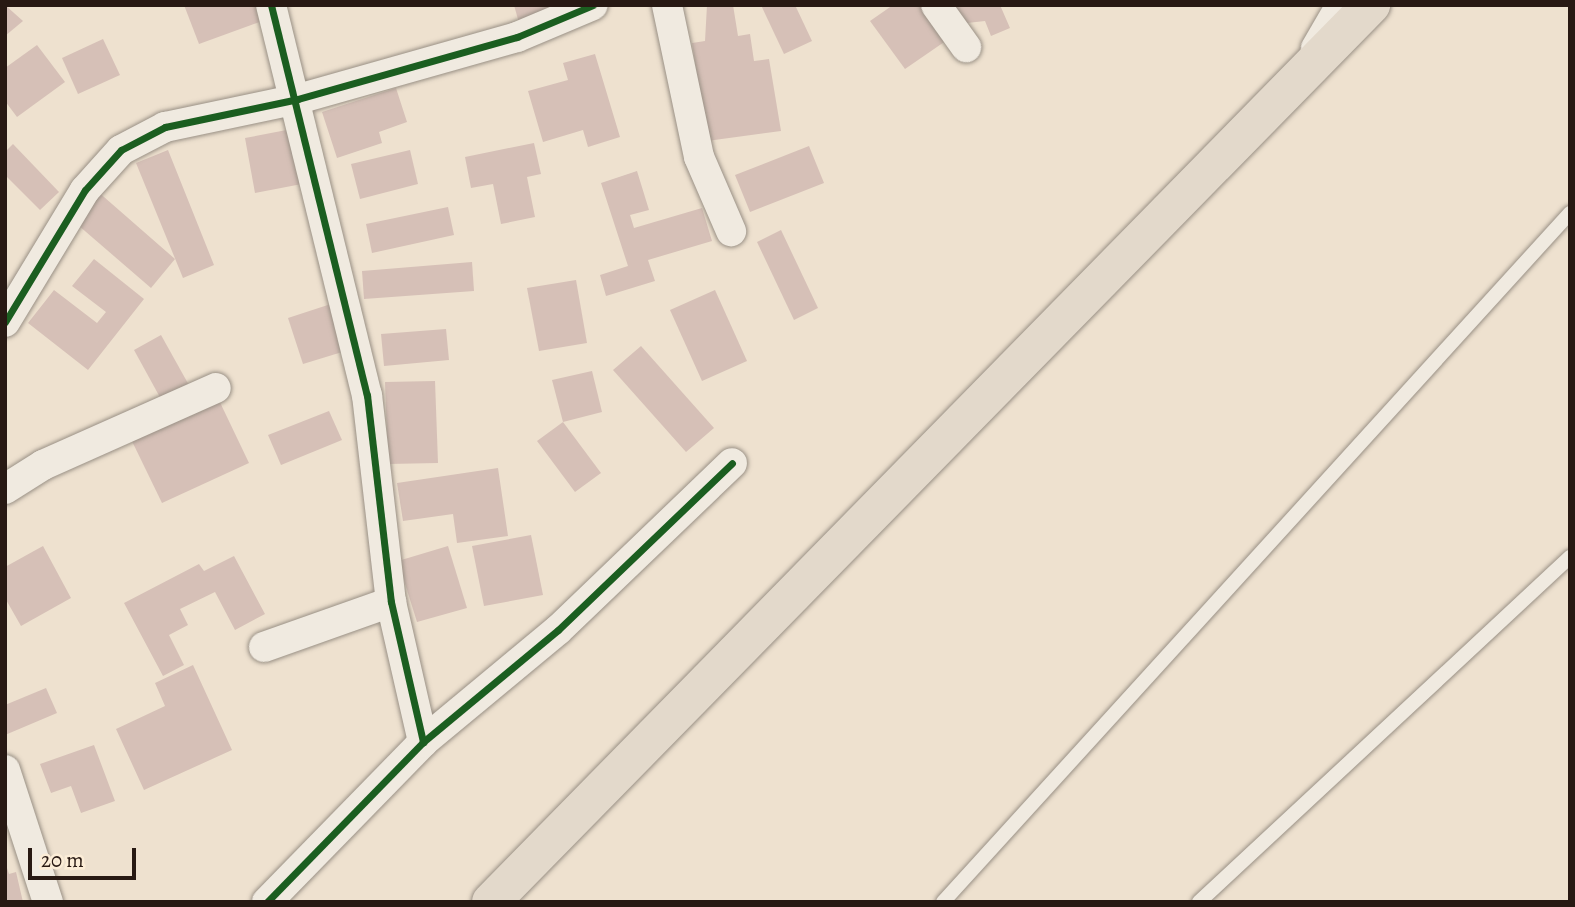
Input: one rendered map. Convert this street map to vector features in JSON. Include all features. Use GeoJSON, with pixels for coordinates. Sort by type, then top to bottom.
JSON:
{"type":"FeatureCollection","features":[{"type":"Feature","properties":{"kind":"main road"},"geometry":{"type":"LineString","coordinates":[[491,902],[1371,5]]}},
{"type":"Feature","properties":{"kind":"street"},"geometry":{"type":"LineString","coordinates":[[271,5],[298,99],[368,395],[391,602],[423,742]]}},
{"type":"Feature","properties":{"kind":"street"},"geometry":{"type":"LineString","coordinates":[[5,322],[85,190],[121,150],[165,127],[298,99],[517,37],[593,5]]}},
{"type":"Feature","properties":{"kind":"street"},"geometry":{"type":"LineString","coordinates":[[667,5],[699,157],[731,231]]}},
{"type":"Feature","properties":{"kind":"street"},"geometry":{"type":"LineString","coordinates":[[936,5],[966,47]]}},
{"type":"Feature","properties":{"kind":"street"},"geometry":{"type":"LineString","coordinates":[[1297,82],[1340,5]]}},
{"type":"Feature","properties":{"kind":"street"},"geometry":{"type":"LineString","coordinates":[[5,488],[43,464],[216,387]]}},
{"type":"Feature","properties":{"kind":"street"},"geometry":{"type":"LineString","coordinates":[[267,902],[423,742],[558,630],[732,463]]}},
{"type":"Feature","properties":{"kind":"street"},"geometry":{"type":"LineString","coordinates":[[264,647],[391,602]]}},
{"type":"Feature","properties":{"kind":"street"},"geometry":{"type":"LineString","coordinates":[[5,770],[48,902]]}},
{"type":"Feature","properties":{"kind":"lane"},"geometry":{"type":"LineString","coordinates":[[943,902],[1570,213]]}},
{"type":"Feature","properties":{"kind":"lane"},"geometry":{"type":"LineString","coordinates":[[1199,902],[1570,557]]}},
{"type":"Feature","properties":{"kind":"building"},"geometry":{"type":"Polygon","coordinates":[[[5,5],[23,21],[5,36],[5,5]]]}},
{"type":"Feature","properties":{"kind":"building"},"geometry":{"type":"Polygon","coordinates":[[[184,5],[259,5],[265,20],[199,44],[184,5]]]}},
{"type":"Feature","properties":{"kind":"building"},"geometry":{"type":"Polygon","coordinates":[[[514,5],[580,5],[519,23],[514,5]]]}},
{"type":"Feature","properties":{"kind":"building"},"geometry":{"type":"Polygon","coordinates":[[[707,5],[733,5],[738,36],[750,34],[754,61],[769,59],[781,131],[707,141],[692,43],[705,41],[707,5]]]}},
{"type":"Feature","properties":{"kind":"building"},"geometry":{"type":"Polygon","coordinates":[[[761,5],[795,5],[812,41],[784,54],[761,5]]]}},
{"type":"Feature","properties":{"kind":"building"},"geometry":{"type":"Polygon","coordinates":[[[893,5],[927,5],[950,38],[905,69],[870,21],[893,5]]]}},
{"type":"Feature","properties":{"kind":"building"},"geometry":{"type":"Polygon","coordinates":[[[949,5],[1000,5],[1010,28],[991,36],[985,21],[958,24],[949,5]]]}},
{"type":"Feature","properties":{"kind":"building"},"geometry":{"type":"Polygon","coordinates":[[[103,39],[120,75],[78,94],[62,58],[103,39]]]}},
{"type":"Feature","properties":{"kind":"building"},"geometry":{"type":"Polygon","coordinates":[[[37,45],[65,82],[17,117],[5,101],[5,68],[37,45]]]}},
{"type":"Feature","properties":{"kind":"building"},"geometry":{"type":"Polygon","coordinates":[[[595,54],[620,137],[588,147],[583,130],[543,142],[528,91],[568,80],[563,63],[595,54]]]}},
{"type":"Feature","properties":{"kind":"building"},"geometry":{"type":"Polygon","coordinates":[[[396,88],[407,122],[379,132],[382,143],[337,158],[322,112],[396,88]]]}},
{"type":"Feature","properties":{"kind":"building"},"geometry":{"type":"Polygon","coordinates":[[[297,128],[307,183],[255,193],[245,138],[297,128]]]}},
{"type":"Feature","properties":{"kind":"building"},"geometry":{"type":"Polygon","coordinates":[[[534,143],[541,174],[527,177],[535,217],[501,224],[493,184],[471,188],[465,157],[534,143]]]}},
{"type":"Feature","properties":{"kind":"building"},"geometry":{"type":"Polygon","coordinates":[[[13,144],[59,192],[40,210],[5,175],[5,152],[13,144]]]}},
{"type":"Feature","properties":{"kind":"building"},"geometry":{"type":"Polygon","coordinates":[[[809,146],[824,183],[750,212],[735,175],[809,146]]]}},
{"type":"Feature","properties":{"kind":"building"},"geometry":{"type":"Polygon","coordinates":[[[168,150],[214,265],[183,278],[136,163],[168,150]]]}},
{"type":"Feature","properties":{"kind":"building"},"geometry":{"type":"Polygon","coordinates":[[[410,150],[418,184],[360,199],[351,164],[410,150]]]}},
{"type":"Feature","properties":{"kind":"building"},"geometry":{"type":"Polygon","coordinates":[[[637,171],[649,210],[630,215],[634,228],[702,208],[712,241],[648,260],[655,281],[606,296],[600,275],[628,266],[601,183],[637,171]]]}},
{"type":"Feature","properties":{"kind":"building"},"geometry":{"type":"Polygon","coordinates":[[[96,190],[175,259],[151,288],[71,219],[96,190]]]}},
{"type":"Feature","properties":{"kind":"building"},"geometry":{"type":"Polygon","coordinates":[[[448,207],[454,235],[372,253],[366,224],[448,207]]]}},
{"type":"Feature","properties":{"kind":"building"},"geometry":{"type":"Polygon","coordinates":[[[781,230],[818,308],[794,320],[757,242],[781,230]]]}},
{"type":"Feature","properties":{"kind":"building"},"geometry":{"type":"Polygon","coordinates":[[[94,259],[144,299],[88,370],[28,323],[54,290],[97,323],[106,312],[72,286],[94,259]]]}},
{"type":"Feature","properties":{"kind":"building"},"geometry":{"type":"Polygon","coordinates":[[[472,262],[474,291],[364,299],[362,271],[472,262]]]}},
{"type":"Feature","properties":{"kind":"building"},"geometry":{"type":"Polygon","coordinates":[[[576,280],[587,343],[539,351],[527,288],[576,280]]]}},
{"type":"Feature","properties":{"kind":"building"},"geometry":{"type":"Polygon","coordinates":[[[715,290],[747,361],[702,381],[670,310],[715,290]]]}},
{"type":"Feature","properties":{"kind":"building"},"geometry":{"type":"Polygon","coordinates":[[[337,302],[352,349],[303,364],[288,318],[337,302]]]}},
{"type":"Feature","properties":{"kind":"building"},"geometry":{"type":"Polygon","coordinates":[[[446,329],[449,360],[384,366],[381,334],[446,329]]]}},
{"type":"Feature","properties":{"kind":"building"},"geometry":{"type":"Polygon","coordinates":[[[161,335],[190,387],[162,401],[134,350],[161,335]]]}},
{"type":"Feature","properties":{"kind":"building"},"geometry":{"type":"Polygon","coordinates":[[[641,346],[714,428],[686,452],[613,370],[641,346]]]}},
{"type":"Feature","properties":{"kind":"building"},"geometry":{"type":"Polygon","coordinates":[[[592,371],[602,412],[563,422],[552,380],[592,371]]]}},
{"type":"Feature","properties":{"kind":"building"},"geometry":{"type":"Polygon","coordinates":[[[435,381],[438,463],[388,464],[385,382],[435,381]]]}},
{"type":"Feature","properties":{"kind":"building"},"geometry":{"type":"Polygon","coordinates":[[[216,394],[249,463],[162,503],[129,435],[216,394]]]}},
{"type":"Feature","properties":{"kind":"building"},"geometry":{"type":"Polygon","coordinates":[[[329,411],[342,440],[281,465],[268,435],[329,411]]]}},
{"type":"Feature","properties":{"kind":"building"},"geometry":{"type":"Polygon","coordinates":[[[563,422],[601,473],[575,492],[537,441],[563,422]]]}},
{"type":"Feature","properties":{"kind":"building"},"geometry":{"type":"Polygon","coordinates":[[[498,468],[508,536],[457,543],[453,514],[403,521],[397,483],[498,468]]]}},
{"type":"Feature","properties":{"kind":"building"},"geometry":{"type":"Polygon","coordinates":[[[531,535],[543,595],[484,606],[472,546],[531,535]]]}},
{"type":"Feature","properties":{"kind":"building"},"geometry":{"type":"Polygon","coordinates":[[[43,546],[71,598],[21,626],[5,598],[5,567],[43,546]]]}},
{"type":"Feature","properties":{"kind":"building"},"geometry":{"type":"Polygon","coordinates":[[[448,546],[467,608],[417,622],[398,561],[448,546]]]}},
{"type":"Feature","properties":{"kind":"building"},"geometry":{"type":"Polygon","coordinates":[[[234,556],[265,614],[235,630],[215,592],[180,609],[188,625],[169,635],[184,665],[163,676],[124,603],[199,564],[204,571],[234,556]]]}},
{"type":"Feature","properties":{"kind":"building"},"geometry":{"type":"Polygon","coordinates":[[[193,665],[232,750],[144,790],[116,729],[165,706],[155,683],[193,665]]]}},
{"type":"Feature","properties":{"kind":"building"},"geometry":{"type":"Polygon","coordinates":[[[46,688],[57,713],[5,735],[5,705],[46,688]]]}},
{"type":"Feature","properties":{"kind":"building"},"geometry":{"type":"Polygon","coordinates":[[[94,745],[115,801],[81,813],[71,786],[51,793],[40,764],[94,745]]]}},
{"type":"Feature","properties":{"kind":"building"},"geometry":{"type":"Polygon","coordinates":[[[5,862],[9,874],[16,872],[23,902],[5,902],[5,862]]]}},
{"type":"Feature","properties":{"kind":"cycle path"},"geometry":{"type":"LineString","coordinates":[[271,5],[367,395],[391,602],[423,742]]}},
{"type":"Feature","properties":{"kind":"cycle path"},"geometry":{"type":"LineString","coordinates":[[5,322],[85,190],[121,150],[165,127],[298,99],[517,37],[593,5]]}},
{"type":"Feature","properties":{"kind":"cycle path"},"geometry":{"type":"LineString","coordinates":[[267,902],[423,742],[558,630],[732,463]]}}]}
